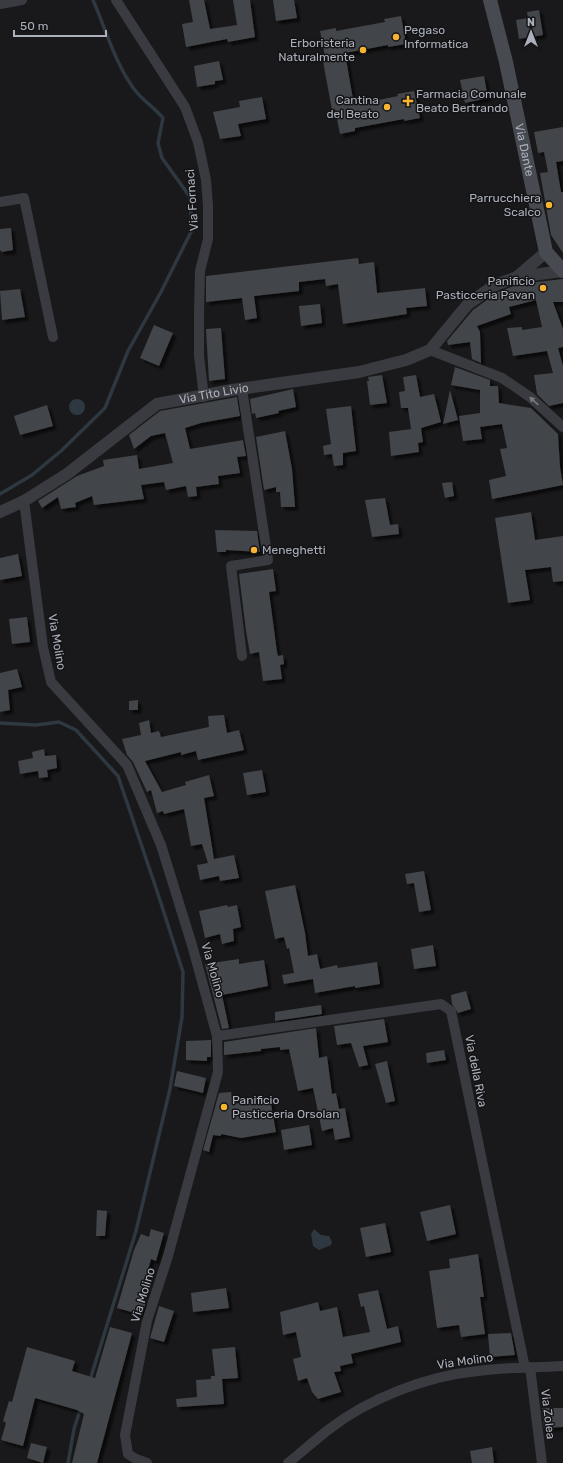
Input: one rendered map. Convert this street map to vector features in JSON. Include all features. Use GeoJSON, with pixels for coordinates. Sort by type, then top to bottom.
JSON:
{"type":"FeatureCollection","features":[{"type":"Feature","properties":{"kind":"main road","name":"Via Dante"},"geometry":{"type":"LineString","coordinates":[[490,0],[506,62],[546,252],[563,271]]}},
{"type":"Feature","properties":{"kind":"street"},"geometry":{"type":"LineString","coordinates":[[0,4],[22,0]]}},
{"type":"Feature","properties":{"kind":"street","name":"Via Fornaci"},"geometry":{"type":"LineString","coordinates":[[116,0],[185,107],[200,150],[206,180],[208,205],[208,240],[200,271],[199,312],[199,356],[204,397]]}},
{"type":"Feature","properties":{"kind":"street"},"geometry":{"type":"LineString","coordinates":[[0,202],[24,198],[53,337]]}},
{"type":"Feature","properties":{"kind":"street","name":"Via Tito Livio"},"geometry":{"type":"LineString","coordinates":[[517,277],[546,252]]}},
{"type":"Feature","properties":{"kind":"street","name":"Via Tito Livio"},"geometry":{"type":"LineString","coordinates":[[0,512],[24,501],[67,474],[157,404],[204,397],[242,389],[359,372],[406,360],[430,350],[468,304],[495,285],[517,277],[563,271]]}},
{"type":"Feature","properties":{"kind":"street"},"geometry":{"type":"LineString","coordinates":[[430,350],[502,378],[530,397],[563,428]]}},
{"type":"Feature","properties":{"kind":"street"},"geometry":{"type":"LineString","coordinates":[[242,389],[268,560],[231,566],[242,656]]}},
{"type":"Feature","properties":{"kind":"street","name":"Via Molino"},"geometry":{"type":"LineString","coordinates":[[24,501],[43,647],[51,682],[127,765],[160,845],[192,945],[218,1036],[218,1072],[168,1256],[147,1321],[137,1366],[125,1435],[128,1454]]}},
{"type":"Feature","properties":{"kind":"street","name":"Via della Riva"},"geometry":{"type":"LineString","coordinates":[[218,1036],[441,1004],[451,1011],[528,1368]]}},
{"type":"Feature","properties":{"kind":"street","name":"Via Molino"},"geometry":{"type":"LineString","coordinates":[[288,1463],[329,1429],[354,1413],[403,1390],[439,1377],[477,1370],[563,1366]]}},
{"type":"Feature","properties":{"kind":"street","name":"Via Zolea"},"geometry":{"type":"LineString","coordinates":[[528,1368],[542,1463]]}},
{"type":"Feature","properties":{"kind":"street"},"geometry":{"type":"LineString","coordinates":[[122,1463],[128,1454],[136,1459],[148,1463]]}},
{"type":"Feature","properties":{"kind":"shaded area"},"geometry":{"type":"Polygon","coordinates":[[[77,399],[83,401],[85,407],[83,413],[77,415],[71,413],[69,407],[71,401],[77,399]]]}},
{"type":"Feature","properties":{"kind":"shaded area"},"geometry":{"type":"Polygon","coordinates":[[[314,1229],[321,1235],[329,1236],[332,1242],[331,1245],[319,1250],[313,1246],[311,1234],[314,1229]]]}},
{"type":"Feature","properties":{"kind":"building"},"geometry":{"type":"Polygon","coordinates":[[[189,0],[204,0],[210,29],[237,25],[233,0],[250,0],[255,37],[228,42],[227,39],[186,47],[182,24],[193,22],[189,0]]]}},
{"type":"Feature","properties":{"kind":"building"},"geometry":{"type":"Polygon","coordinates":[[[273,0],[294,0],[297,18],[276,21],[273,0]]]}},
{"type":"Feature","properties":{"kind":"building"},"geometry":{"type":"Polygon","coordinates":[[[539,10],[543,35],[519,39],[516,20],[528,18],[527,12],[539,10]]]}},
{"type":"Feature","properties":{"kind":"building"},"geometry":{"type":"Polygon","coordinates":[[[401,16],[406,44],[388,47],[388,45],[345,53],[354,105],[398,96],[397,94],[414,91],[420,118],[404,121],[404,119],[355,128],[355,131],[340,134],[335,109],[332,110],[322,56],[325,56],[320,31],[336,28],[336,31],[385,22],[384,19],[401,16]]]}},
{"type":"Feature","properties":{"kind":"building"},"geometry":{"type":"Polygon","coordinates":[[[219,61],[223,80],[215,81],[215,84],[197,87],[194,66],[219,61]]]}},
{"type":"Feature","properties":{"kind":"building"},"geometry":{"type":"Polygon","coordinates":[[[484,76],[488,98],[465,103],[460,80],[484,76]]]}},
{"type":"Feature","properties":{"kind":"building"},"geometry":{"type":"Polygon","coordinates":[[[262,97],[266,119],[238,124],[241,136],[220,139],[213,112],[240,107],[239,101],[262,97]]]}},
{"type":"Feature","properties":{"kind":"building"},"geometry":{"type":"Polygon","coordinates":[[[563,127],[563,161],[556,162],[561,192],[563,192],[563,253],[551,235],[540,173],[548,172],[544,152],[538,153],[534,132],[563,127]]]}},
{"type":"Feature","properties":{"kind":"building"},"geometry":{"type":"Polygon","coordinates":[[[11,228],[13,250],[2,252],[0,250],[0,229],[11,228]]]}},
{"type":"Feature","properties":{"kind":"building"},"geometry":{"type":"Polygon","coordinates":[[[358,258],[359,264],[374,262],[377,293],[425,288],[427,306],[406,308],[407,314],[343,324],[338,284],[326,286],[325,279],[299,282],[299,291],[254,296],[257,318],[245,320],[242,298],[206,302],[206,276],[358,258]]]}},
{"type":"Feature","properties":{"kind":"building"},"geometry":{"type":"Polygon","coordinates":[[[563,279],[563,302],[553,302],[563,329],[563,347],[558,348],[563,366],[563,403],[549,406],[537,394],[534,375],[553,373],[547,351],[513,356],[507,328],[522,327],[522,330],[542,327],[536,300],[509,307],[511,314],[477,326],[480,332],[481,363],[472,359],[470,342],[448,345],[447,341],[473,310],[498,292],[519,284],[563,279]]]}},
{"type":"Feature","properties":{"kind":"building"},"geometry":{"type":"Polygon","coordinates":[[[20,289],[25,317],[2,320],[0,291],[20,289]]]}},
{"type":"Feature","properties":{"kind":"building"},"geometry":{"type":"Polygon","coordinates":[[[320,304],[322,323],[301,326],[299,306],[320,304]]]}},
{"type":"Feature","properties":{"kind":"building"},"geometry":{"type":"Polygon","coordinates":[[[154,325],[173,333],[159,366],[140,358],[154,325]]]}},
{"type":"Feature","properties":{"kind":"building"},"geometry":{"type":"Polygon","coordinates":[[[221,328],[225,379],[209,381],[206,329],[221,328]]]}},
{"type":"Feature","properties":{"kind":"building"},"geometry":{"type":"Polygon","coordinates":[[[455,367],[490,380],[490,386],[498,386],[499,403],[531,408],[558,434],[560,467],[563,485],[492,499],[489,480],[506,476],[500,449],[507,448],[502,424],[480,427],[482,439],[463,441],[459,416],[480,413],[480,390],[451,385],[455,367]]]}},
{"type":"Feature","properties":{"kind":"building"},"geometry":{"type":"Polygon","coordinates":[[[382,375],[387,403],[370,405],[367,381],[369,381],[368,377],[382,375]]]}},
{"type":"Feature","properties":{"kind":"building"},"geometry":{"type":"Polygon","coordinates":[[[416,375],[420,397],[434,394],[441,422],[421,428],[423,442],[418,443],[419,452],[391,456],[389,432],[411,429],[408,408],[401,408],[399,392],[405,391],[403,377],[416,375]]]}},
{"type":"Feature","properties":{"kind":"building"},"geometry":{"type":"Polygon","coordinates":[[[293,389],[296,407],[278,411],[279,413],[256,418],[255,413],[252,414],[250,399],[293,389]]]}},
{"type":"Feature","properties":{"kind":"building"},"geometry":{"type":"Polygon","coordinates":[[[450,390],[458,420],[443,424],[450,390]]]}},
{"type":"Feature","properties":{"kind":"building"},"geometry":{"type":"Polygon","coordinates":[[[237,397],[240,416],[201,423],[185,428],[190,449],[243,440],[246,456],[237,457],[240,473],[218,476],[219,484],[196,487],[197,496],[188,497],[186,486],[166,490],[164,482],[141,485],[144,499],[94,505],[92,496],[75,503],[76,507],[61,509],[58,497],[42,508],[38,501],[77,476],[104,466],[103,460],[137,455],[139,469],[173,463],[165,433],[151,436],[134,449],[129,435],[160,411],[237,397]]]}},
{"type":"Feature","properties":{"kind":"building"},"geometry":{"type":"Polygon","coordinates":[[[47,405],[53,426],[20,435],[14,416],[47,405]]]}},
{"type":"Feature","properties":{"kind":"building"},"geometry":{"type":"Polygon","coordinates":[[[351,406],[356,451],[343,453],[343,465],[334,466],[332,454],[324,455],[323,446],[331,444],[326,409],[351,406]]]}},
{"type":"Feature","properties":{"kind":"building"},"geometry":{"type":"Polygon","coordinates":[[[285,431],[292,469],[295,507],[281,507],[280,492],[276,492],[276,487],[264,490],[256,437],[285,431]]]}},
{"type":"Feature","properties":{"kind":"building"},"geometry":{"type":"Polygon","coordinates":[[[452,482],[454,496],[445,498],[442,483],[452,482]]]}},
{"type":"Feature","properties":{"kind":"building"},"geometry":{"type":"Polygon","coordinates":[[[385,498],[390,525],[398,524],[399,534],[372,537],[365,500],[385,498]]]}},
{"type":"Feature","properties":{"kind":"building"},"geometry":{"type":"Polygon","coordinates":[[[531,512],[535,540],[563,536],[563,581],[553,582],[551,567],[525,570],[530,600],[508,603],[495,518],[531,512]]]}},
{"type":"Feature","properties":{"kind":"building"},"geometry":{"type":"Polygon","coordinates":[[[215,530],[257,531],[260,552],[226,550],[226,552],[217,552],[215,530]]]}},
{"type":"Feature","properties":{"kind":"building"},"geometry":{"type":"Polygon","coordinates":[[[18,554],[22,576],[0,580],[0,558],[18,554]]]}},
{"type":"Feature","properties":{"kind":"building"},"geometry":{"type":"Polygon","coordinates":[[[273,569],[276,591],[269,592],[277,652],[278,656],[283,655],[284,664],[280,665],[282,679],[263,681],[259,652],[250,654],[239,574],[273,569]]]}},
{"type":"Feature","properties":{"kind":"building"},"geometry":{"type":"Polygon","coordinates":[[[27,617],[30,642],[12,644],[9,619],[27,617]]]}},
{"type":"Feature","properties":{"kind":"building"},"geometry":{"type":"Polygon","coordinates":[[[17,669],[22,687],[8,690],[10,710],[0,712],[0,673],[17,669]]]}},
{"type":"Feature","properties":{"kind":"building"},"geometry":{"type":"Polygon","coordinates":[[[138,700],[138,710],[129,710],[129,701],[138,700]]]}},
{"type":"Feature","properties":{"kind":"building"},"geometry":{"type":"Polygon","coordinates":[[[224,715],[227,733],[239,730],[244,750],[198,760],[196,751],[181,755],[181,752],[145,761],[162,792],[186,785],[185,782],[209,775],[214,796],[204,798],[214,859],[234,855],[239,878],[220,881],[219,876],[200,880],[197,865],[208,863],[202,844],[191,846],[184,809],[164,814],[163,811],[157,813],[151,790],[147,792],[133,762],[127,755],[122,739],[141,735],[139,723],[149,720],[151,733],[159,731],[161,737],[209,727],[208,716],[224,715]]]}},
{"type":"Feature","properties":{"kind":"building"},"geometry":{"type":"Polygon","coordinates":[[[44,749],[45,756],[56,755],[57,768],[47,770],[48,777],[39,778],[38,771],[20,774],[18,761],[33,758],[32,752],[44,749]]]}},
{"type":"Feature","properties":{"kind":"building"},"geometry":{"type":"Polygon","coordinates":[[[262,770],[266,792],[247,795],[243,773],[262,770]]]}},
{"type":"Feature","properties":{"kind":"building"},"geometry":{"type":"Polygon","coordinates":[[[424,871],[431,910],[419,912],[414,883],[407,884],[405,874],[424,871]]]}},
{"type":"Feature","properties":{"kind":"building"},"geometry":{"type":"Polygon","coordinates":[[[295,885],[308,956],[317,954],[320,969],[337,965],[338,968],[377,962],[380,984],[355,988],[355,986],[315,993],[313,979],[284,984],[282,975],[294,973],[289,948],[287,949],[284,937],[275,939],[265,891],[295,885]]]}},
{"type":"Feature","properties":{"kind":"building"},"geometry":{"type":"Polygon","coordinates":[[[227,905],[228,907],[237,905],[241,927],[233,929],[234,941],[222,944],[220,934],[205,938],[199,911],[227,905]]]}},
{"type":"Feature","properties":{"kind":"building"},"geometry":{"type":"Polygon","coordinates":[[[433,945],[436,966],[414,969],[411,949],[433,945]]]}},
{"type":"Feature","properties":{"kind":"building"},"geometry":{"type":"Polygon","coordinates":[[[239,959],[239,964],[264,960],[268,986],[222,995],[229,1028],[222,1029],[205,964],[239,959]]]}},
{"type":"Feature","properties":{"kind":"building"},"geometry":{"type":"Polygon","coordinates":[[[466,991],[471,1009],[458,1013],[452,1004],[451,995],[466,991]]]}},
{"type":"Feature","properties":{"kind":"building"},"geometry":{"type":"Polygon","coordinates":[[[321,1005],[322,1014],[275,1021],[275,1012],[321,1005]]]}},
{"type":"Feature","properties":{"kind":"building"},"geometry":{"type":"Polygon","coordinates":[[[384,1019],[388,1042],[363,1046],[368,1065],[359,1067],[351,1043],[337,1045],[334,1026],[384,1019]]]}},
{"type":"Feature","properties":{"kind":"building"},"geometry":{"type":"Polygon","coordinates":[[[316,1028],[319,1058],[327,1056],[332,1094],[336,1093],[339,1109],[345,1108],[350,1137],[335,1140],[333,1128],[322,1131],[313,1088],[298,1091],[289,1049],[280,1050],[280,1047],[261,1049],[261,1051],[224,1055],[224,1042],[316,1028]]]}},
{"type":"Feature","properties":{"kind":"building"},"geometry":{"type":"Polygon","coordinates":[[[211,1040],[211,1057],[207,1057],[207,1061],[186,1060],[186,1041],[211,1040]]]}},
{"type":"Feature","properties":{"kind":"building"},"geometry":{"type":"Polygon","coordinates":[[[444,1050],[446,1060],[427,1063],[426,1053],[444,1050]]]}},
{"type":"Feature","properties":{"kind":"building"},"geometry":{"type":"Polygon","coordinates":[[[387,1061],[395,1101],[386,1103],[375,1064],[387,1061]]]}},
{"type":"Feature","properties":{"kind":"building"},"geometry":{"type":"Polygon","coordinates":[[[177,1071],[206,1078],[203,1093],[174,1086],[177,1071]]]}},
{"type":"Feature","properties":{"kind":"building"},"geometry":{"type":"Polygon","coordinates":[[[231,1092],[233,1104],[270,1098],[276,1132],[241,1138],[221,1134],[221,1136],[213,1135],[209,1152],[203,1150],[219,1093],[231,1092]]]}},
{"type":"Feature","properties":{"kind":"building"},"geometry":{"type":"Polygon","coordinates":[[[309,1125],[312,1145],[284,1150],[281,1130],[309,1125]]]}},
{"type":"Feature","properties":{"kind":"building"},"geometry":{"type":"Polygon","coordinates":[[[450,1205],[456,1234],[427,1241],[420,1212],[450,1205]]]}},
{"type":"Feature","properties":{"kind":"building"},"geometry":{"type":"Polygon","coordinates":[[[97,1210],[107,1211],[105,1236],[96,1236],[97,1210]]]}},
{"type":"Feature","properties":{"kind":"building"},"geometry":{"type":"Polygon","coordinates":[[[385,1223],[391,1252],[366,1257],[360,1228],[385,1223]]]}},
{"type":"Feature","properties":{"kind":"building"},"geometry":{"type":"Polygon","coordinates":[[[151,1229],[164,1233],[156,1261],[151,1259],[140,1300],[146,1302],[142,1315],[117,1308],[134,1250],[141,1234],[149,1237],[151,1229]]]}},
{"type":"Feature","properties":{"kind":"building"},"geometry":{"type":"Polygon","coordinates":[[[478,1254],[484,1297],[480,1297],[485,1334],[461,1337],[459,1325],[437,1328],[429,1271],[450,1268],[449,1259],[478,1254]]]}},
{"type":"Feature","properties":{"kind":"building"},"geometry":{"type":"Polygon","coordinates":[[[226,1288],[229,1308],[193,1312],[191,1293],[226,1288]]]}},
{"type":"Feature","properties":{"kind":"building"},"geometry":{"type":"Polygon","coordinates":[[[378,1290],[387,1329],[398,1326],[401,1342],[351,1354],[353,1363],[340,1366],[341,1371],[334,1372],[341,1392],[318,1399],[312,1392],[307,1378],[298,1381],[293,1359],[301,1357],[296,1332],[283,1335],[280,1312],[318,1302],[320,1311],[337,1307],[343,1337],[370,1332],[364,1306],[361,1307],[358,1294],[378,1290]]]}},
{"type":"Feature","properties":{"kind":"building"},"geometry":{"type":"Polygon","coordinates":[[[159,1306],[174,1311],[164,1342],[150,1338],[159,1306]]]}},
{"type":"Feature","properties":{"kind":"building"},"geometry":{"type":"Polygon","coordinates":[[[110,1327],[132,1333],[97,1463],[72,1463],[84,1414],[77,1410],[35,1398],[23,1446],[1,1440],[6,1423],[3,1421],[9,1401],[12,1402],[27,1347],[75,1361],[72,1371],[95,1378],[110,1327]]]}},
{"type":"Feature","properties":{"kind":"building"},"geometry":{"type":"Polygon","coordinates":[[[511,1333],[515,1355],[490,1357],[488,1334],[511,1333]]]}},
{"type":"Feature","properties":{"kind":"building"},"geometry":{"type":"Polygon","coordinates":[[[235,1347],[238,1378],[222,1379],[224,1404],[177,1407],[176,1399],[197,1397],[196,1380],[211,1379],[211,1376],[215,1376],[212,1349],[235,1347]]]}},
{"type":"Feature","properties":{"kind":"building"},"geometry":{"type":"Polygon","coordinates":[[[542,1408],[563,1408],[563,1427],[544,1428],[542,1408]]]}},
{"type":"Feature","properties":{"kind":"building"},"geometry":{"type":"Polygon","coordinates":[[[31,1443],[47,1447],[43,1463],[27,1458],[31,1443]]]}},
{"type":"Feature","properties":{"kind":"building"},"geometry":{"type":"Polygon","coordinates":[[[492,1447],[494,1463],[472,1463],[470,1451],[492,1447]]]}},
{"type":"Feature","properties":{"kind":"waterway"},"geometry":{"type":"LineString","coordinates":[[0,494],[32,475],[61,451],[105,408],[128,351],[161,292],[192,230],[190,197],[162,158],[158,143],[163,118],[137,93],[127,79],[116,57],[93,0]]}},
{"type":"Feature","properties":{"kind":"waterway"},"geometry":{"type":"LineString","coordinates":[[0,723],[36,725],[59,722],[76,730],[118,776],[183,972],[182,1017],[170,1089],[136,1231],[90,1380]]}},
{"type":"Feature","properties":{"kind":"waterway"},"geometry":{"type":"LineString","coordinates":[[68,1463],[74,1429],[81,1407]]}},
{"type":"Feature","properties":{"kind":"place","name":"Pegaso Informatica"},"geometry":{"type":"Point","coordinates":[396,37]}},
{"type":"Feature","properties":{"kind":"place","name":"Erboristeria Naturalmente"},"geometry":{"type":"Point","coordinates":[363,50]}},
{"type":"Feature","properties":{"kind":"place","name":"Farmacia Comunale Beato Bertrando"},"geometry":{"type":"Point","coordinates":[408,101]}},
{"type":"Feature","properties":{"kind":"place","name":"Cantina del Beato"},"geometry":{"type":"Point","coordinates":[387,107]}},
{"type":"Feature","properties":{"kind":"place","name":"Parrucchiera Scalco"},"geometry":{"type":"Point","coordinates":[549,205]}},
{"type":"Feature","properties":{"kind":"place","name":"Panificio Pasticceria Pavan"},"geometry":{"type":"Point","coordinates":[543,288]}},
{"type":"Feature","properties":{"kind":"place","name":"Meneghetti"},"geometry":{"type":"Point","coordinates":[254,550]}},
{"type":"Feature","properties":{"kind":"place","name":"Panificio Pasticceria Orsolan"},"geometry":{"type":"Point","coordinates":[224,1107]}}]}
